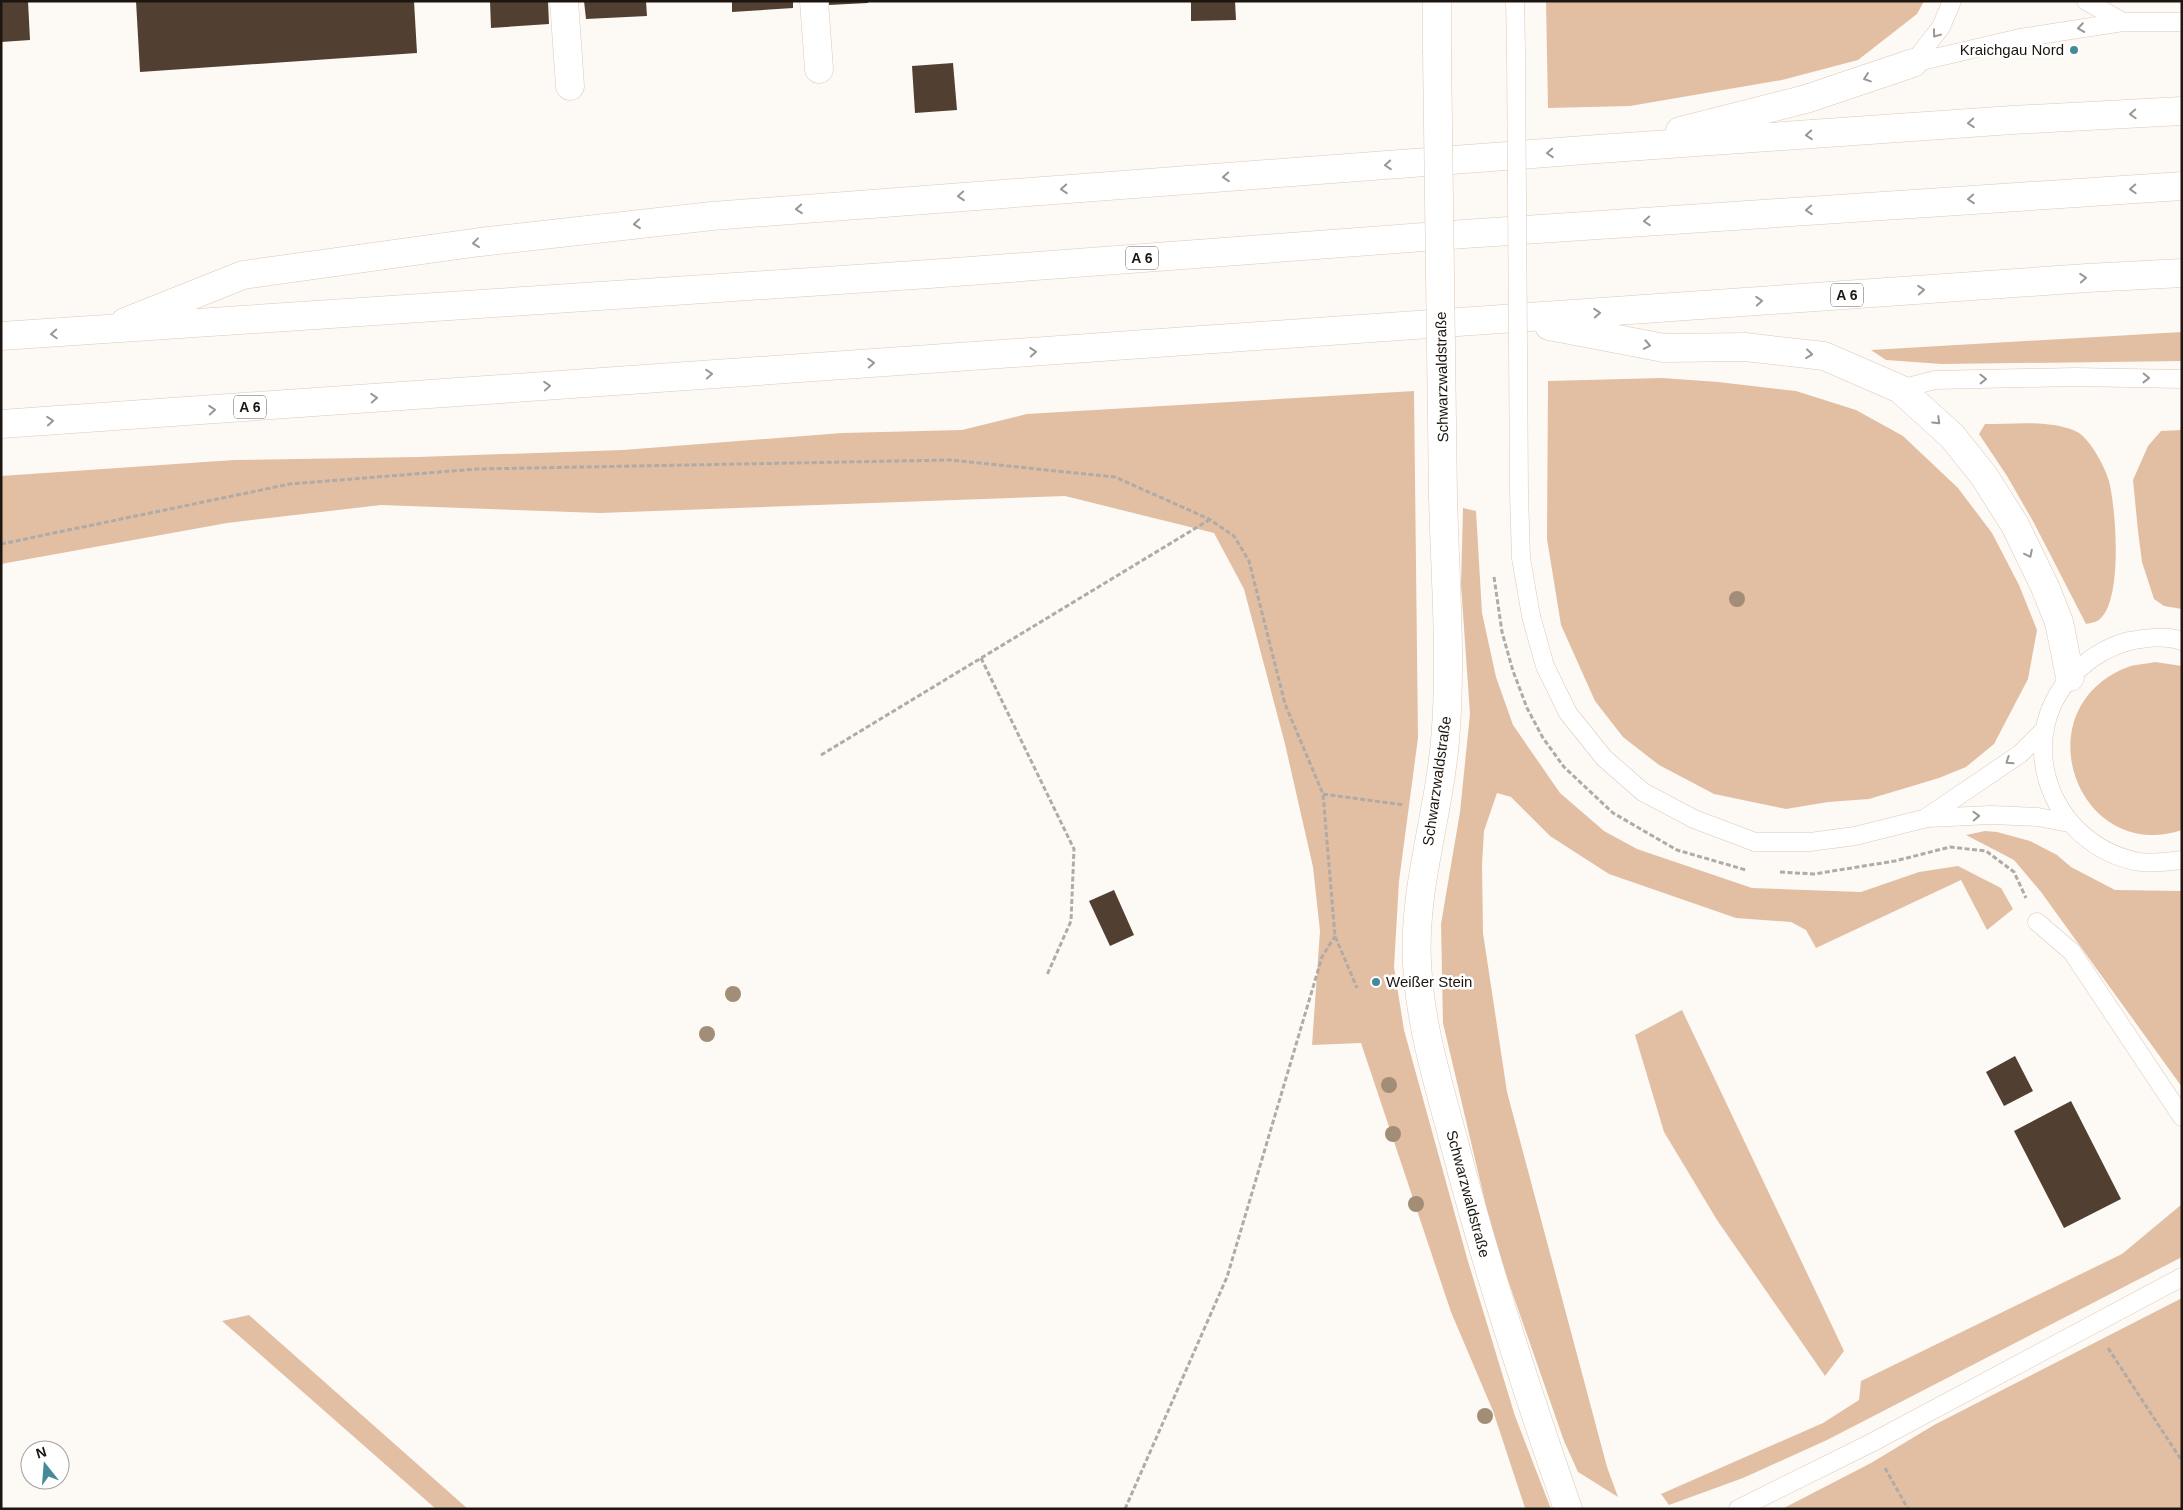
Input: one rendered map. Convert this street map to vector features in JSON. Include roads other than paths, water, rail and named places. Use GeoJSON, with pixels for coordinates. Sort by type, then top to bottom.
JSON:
{"type":"FeatureCollection","features":[{"type":"Feature","properties":{"kind":"main road"},"geometry":{"type":"LineString","coordinates":[[564,1],[570,86]]}},
{"type":"Feature","properties":{"kind":"main road"},"geometry":{"type":"LineString","coordinates":[[814,1],[819,69]]}},
{"type":"Feature","properties":{"kind":"main road","name":"Schwarzwaldstraße"},"geometry":{"type":"LineString","coordinates":[[1437,1],[1443,497],[1448,684],[1445,742],[1419,906],[1417,962],[1424,1029],[1481,1244],[1529,1399],[1568,1509]]}},
{"type":"Feature","properties":{"kind":"main road"},"geometry":{"type":"LineString","coordinates":[[1598,150],[1806,99],[1913,63]]}},
{"type":"Feature","properties":{"kind":"main road"},"geometry":{"type":"LineString","coordinates":[[102,331],[243,275],[480,242],[712,216],[2002,121],[2182,111]]}},
{"type":"Feature","properties":{"kind":"main road","name":"A 6"},"geometry":{"type":"LineString","coordinates":[[1,336],[102,331],[929,274],[1483,232],[2182,186]]}},
{"type":"Feature","properties":{"kind":"main road","name":"A 6"},"geometry":{"type":"LineString","coordinates":[[1,424],[2077,278],[2182,273]]}},
{"type":"Feature","properties":{"kind":"main road","name":"A 6"},"geometry":{"type":"LineString","coordinates":[[1513,318],[1664,348],[1745,347],[1824,356],[1900,388],[1952,436],[1984,476],[2015,525],[2045,587],[2059,622],[2070,677]]}},
{"type":"Feature","properties":{"kind":"lane"},"geometry":{"type":"LineString","coordinates":[[1515,1],[1521,558],[1531,616],[1545,666],[1568,713],[1604,758],[1643,792],[1694,819],[1755,842],[1810,842],[1855,836],[1927,818],[2019,816],[2038,817],[2069,823]]}},
{"type":"Feature","properties":{"kind":"lane"},"geometry":{"type":"LineString","coordinates":[[1913,63],[1941,27],[1952,1]]}},
{"type":"Feature","properties":{"kind":"lane"},"geometry":{"type":"LineString","coordinates":[[2086,1],[2123,22]]}},
{"type":"Feature","properties":{"kind":"lane"},"geometry":{"type":"LineString","coordinates":[[1913,63],[2020,38],[2123,22],[2182,22]]}},
{"type":"Feature","properties":{"kind":"lane"},"geometry":{"type":"LineString","coordinates":[[1900,388],[1934,380],[2074,377],[2182,379]]}},
{"type":"Feature","properties":{"kind":"lane"},"geometry":{"type":"LineString","coordinates":[[2182,641],[2175,638],[2146,638],[2118,644],[2092,658],[2070,677],[2055,702],[2045,728],[2044,762],[2052,794],[2069,823],[2101,849],[2141,862],[2182,860]]}},
{"type":"Feature","properties":{"kind":"lane"},"geometry":{"type":"LineString","coordinates":[[1927,818],[2020,754],[2045,728]]}},
{"type":"Feature","properties":{"kind":"lane"},"geometry":{"type":"LineString","coordinates":[[2037,922],[2072,952],[2182,1117]]}},
{"type":"Feature","properties":{"kind":"lane"},"geometry":{"type":"LineString","coordinates":[[1738,1509],[1871,1443],[2182,1277]]}},
{"type":"Feature","properties":{"kind":"place","name":"Kraichgau Nord"},"geometry":{"type":"Point","coordinates":[2074,50]}},
{"type":"Feature","properties":{"kind":"place","name":"Weißer Stein"},"geometry":{"type":"Point","coordinates":[1376,982]}}]}
